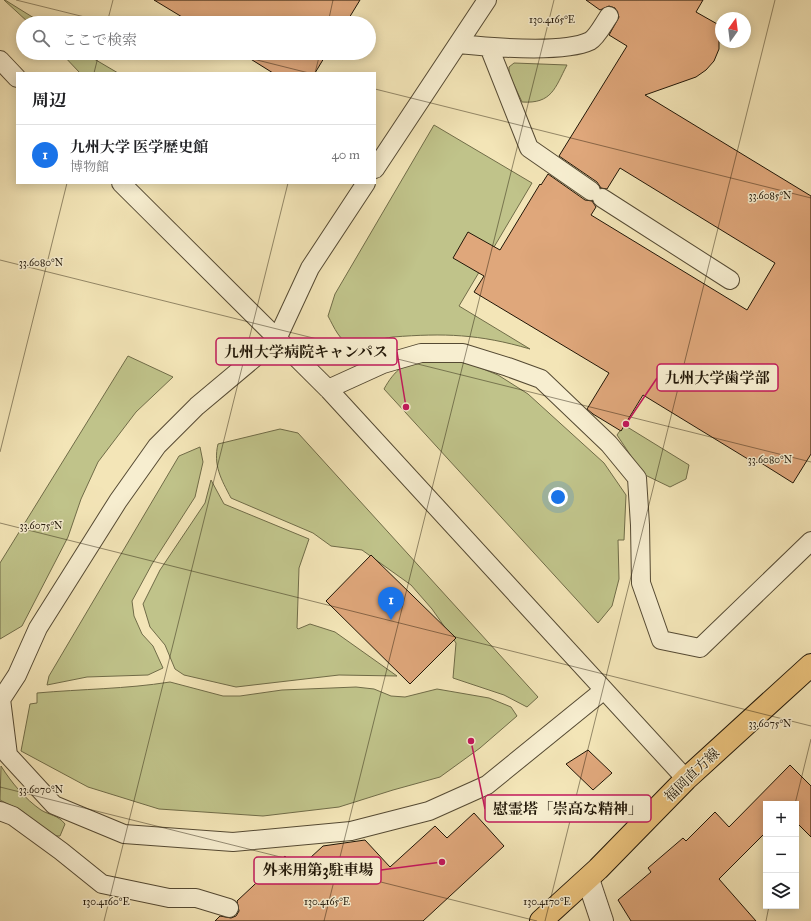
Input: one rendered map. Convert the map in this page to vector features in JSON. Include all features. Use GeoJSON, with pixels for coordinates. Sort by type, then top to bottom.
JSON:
{"type":"FeatureCollection","features":[{"type":"Feature","properties":{"kind":"main road","name":"福岡直方線"},"geometry":{"type":"LineString","coordinates":[[541,921],[588,879],[686,779],[811,665]]}},
{"type":"Feature","properties":{"kind":"street"},"geometry":{"type":"LineString","coordinates":[[588,879],[602,921]]}},
{"type":"Feature","properties":{"kind":"lane"},"geometry":{"type":"LineString","coordinates":[[376,167],[486,0]]}},
{"type":"Feature","properties":{"kind":"lane"},"geometry":{"type":"LineString","coordinates":[[458,44],[489,47],[564,47],[591,40],[609,16]]}},
{"type":"Feature","properties":{"kind":"lane"},"geometry":{"type":"LineString","coordinates":[[489,47],[529,148],[596,195],[730,280]]}},
{"type":"Feature","properties":{"kind":"lane"},"geometry":{"type":"LineString","coordinates":[[0,60],[16,77]]}},
{"type":"Feature","properties":{"kind":"lane"},"geometry":{"type":"LineString","coordinates":[[122,184],[328,389],[686,779]]}},
{"type":"Feature","properties":{"kind":"lane"},"geometry":{"type":"LineString","coordinates":[[365,184],[310,268],[277,339],[197,406],[157,446],[118,501],[38,628],[17,675],[1,700],[8,755],[54,805],[124,834],[233,842],[351,831],[429,811],[487,785],[604,690]]}},
{"type":"Feature","properties":{"kind":"lane"},"geometry":{"type":"LineString","coordinates":[[328,389],[383,364],[420,353],[463,354],[541,379],[609,444],[637,478],[640,525],[641,583],[662,640],[700,648],[811,541]]}},
{"type":"Feature","properties":{"kind":"lane"},"geometry":{"type":"LineString","coordinates":[[0,811],[13,816],[102,884],[169,898],[196,898],[229,908]]}},
{"type":"Feature","properties":{"kind":"green space"},"geometry":{"type":"Polygon","coordinates":[[[4,0],[31,16],[21,16],[4,0]]]}},
{"type":"Feature","properties":{"kind":"green space"},"geometry":{"type":"Polygon","coordinates":[[[68,60],[96,60],[116,72],[79,72],[68,60]]]}},
{"type":"Feature","properties":{"kind":"green space"},"geometry":{"type":"Polygon","coordinates":[[[514,63],[567,65],[551,93],[540,100],[522,102],[509,74],[509,67],[514,63]]]}},
{"type":"Feature","properties":{"kind":"green space"},"geometry":{"type":"Polygon","coordinates":[[[434,125],[532,183],[459,306],[530,349],[494,340],[445,335],[393,337],[353,345],[348,344],[341,338],[328,316],[335,294],[434,125]]]}},
{"type":"Feature","properties":{"kind":"green space"},"geometry":{"type":"Polygon","coordinates":[[[128,356],[173,377],[136,412],[98,462],[81,499],[68,537],[22,626],[0,639],[0,563],[128,356]]]}},
{"type":"Feature","properties":{"kind":"green space"},"geometry":{"type":"Polygon","coordinates":[[[461,360],[498,375],[528,394],[604,463],[626,495],[624,540],[618,540],[619,579],[612,606],[598,623],[384,389],[394,374],[402,367],[407,365],[421,362],[461,360]]]}},
{"type":"Feature","properties":{"kind":"green space"},"geometry":{"type":"Polygon","coordinates":[[[624,425],[689,465],[686,479],[670,487],[643,474],[617,435],[624,425]]]}},
{"type":"Feature","properties":{"kind":"green space"},"geometry":{"type":"Polygon","coordinates":[[[280,429],[298,433],[538,697],[527,707],[504,695],[453,678],[456,643],[432,609],[411,585],[362,550],[331,546],[313,533],[231,498],[221,478],[217,465],[218,444],[280,429]]]}},
{"type":"Feature","properties":{"kind":"green space"},"geometry":{"type":"Polygon","coordinates":[[[200,447],[203,462],[195,497],[152,564],[132,601],[134,616],[142,634],[153,646],[163,668],[148,675],[87,677],[47,685],[49,676],[179,456],[200,447]]]}},
{"type":"Feature","properties":{"kind":"green space"},"geometry":{"type":"Polygon","coordinates":[[[211,480],[224,504],[309,539],[299,568],[297,628],[298,629],[310,624],[335,632],[397,676],[339,675],[236,687],[184,675],[175,669],[165,645],[150,627],[143,604],[160,570],[205,503],[211,480]]]}},
{"type":"Feature","properties":{"kind":"green space"},"geometry":{"type":"Polygon","coordinates":[[[170,682],[223,696],[240,696],[282,690],[356,687],[374,689],[391,696],[405,697],[437,689],[489,698],[511,707],[517,716],[480,748],[440,777],[339,807],[263,816],[159,809],[88,787],[21,751],[30,704],[37,703],[37,693],[120,688],[170,682]]]}},
{"type":"Feature","properties":{"kind":"green space"},"geometry":{"type":"Polygon","coordinates":[[[1,766],[29,801],[65,824],[60,836],[52,836],[22,811],[0,800],[1,766]]]}},
{"type":"Feature","properties":{"kind":"building"},"geometry":{"type":"Polygon","coordinates":[[[154,0],[360,0],[350,16],[180,16],[154,0]]]}},
{"type":"Feature","properties":{"kind":"building"},"geometry":{"type":"Polygon","coordinates":[[[586,0],[703,0],[696,12],[715,23],[715,48],[719,49],[714,61],[706,70],[696,77],[645,95],[811,196],[811,454],[793,483],[758,461],[756,464],[643,395],[621,431],[593,414],[587,409],[609,373],[474,292],[484,276],[453,258],[468,232],[500,250],[540,184],[541,185],[548,174],[585,200],[592,201],[596,207],[591,215],[747,310],[775,263],[620,168],[607,189],[601,188],[597,182],[559,156],[627,46],[609,35],[619,17],[615,8],[609,6],[600,10],[586,0]]]}},
{"type":"Feature","properties":{"kind":"building"},"geometry":{"type":"Polygon","coordinates":[[[252,60],[323,60],[316,72],[271,72],[252,60]]]}},
{"type":"Feature","properties":{"kind":"building"},"geometry":{"type":"Polygon","coordinates":[[[371,555],[456,638],[410,684],[326,601],[371,555]]]}},
{"type":"Feature","properties":{"kind":"building"},"geometry":{"type":"Polygon","coordinates":[[[588,750],[612,773],[593,790],[566,764],[588,750]]]}},
{"type":"Feature","properties":{"kind":"building"},"geometry":{"type":"Polygon","coordinates":[[[790,765],[811,786],[811,837],[799,825],[799,801],[763,801],[763,835],[719,879],[756,921],[631,921],[618,900],[651,872],[648,868],[683,838],[686,841],[715,812],[729,827],[790,765]]]}},
{"type":"Feature","properties":{"kind":"building"},"geometry":{"type":"Polygon","coordinates":[[[474,813],[504,846],[423,921],[215,921],[220,916],[231,918],[236,916],[239,911],[237,901],[285,856],[297,870],[323,846],[365,840],[390,867],[435,826],[447,838],[474,813]]]}},
{"type":"Feature","properties":{"kind":"place","name":"九州大学病院キャンパス"},"geometry":{"type":"Point","coordinates":[406,407]}},
{"type":"Feature","properties":{"kind":"place","name":"九州大学歯学部"},"geometry":{"type":"Point","coordinates":[626,424]}},
{"type":"Feature","properties":{"kind":"place","name":"九州大学 医学歴史館"},"geometry":{"type":"Point","coordinates":[391,620]}},
{"type":"Feature","properties":{"kind":"place","name":"慰霊塔「崇高な精神」"},"geometry":{"type":"Point","coordinates":[471,741]}},
{"type":"Feature","properties":{"kind":"place","name":"外来用第3駐車場"},"geometry":{"type":"Point","coordinates":[442,862]}}]}
